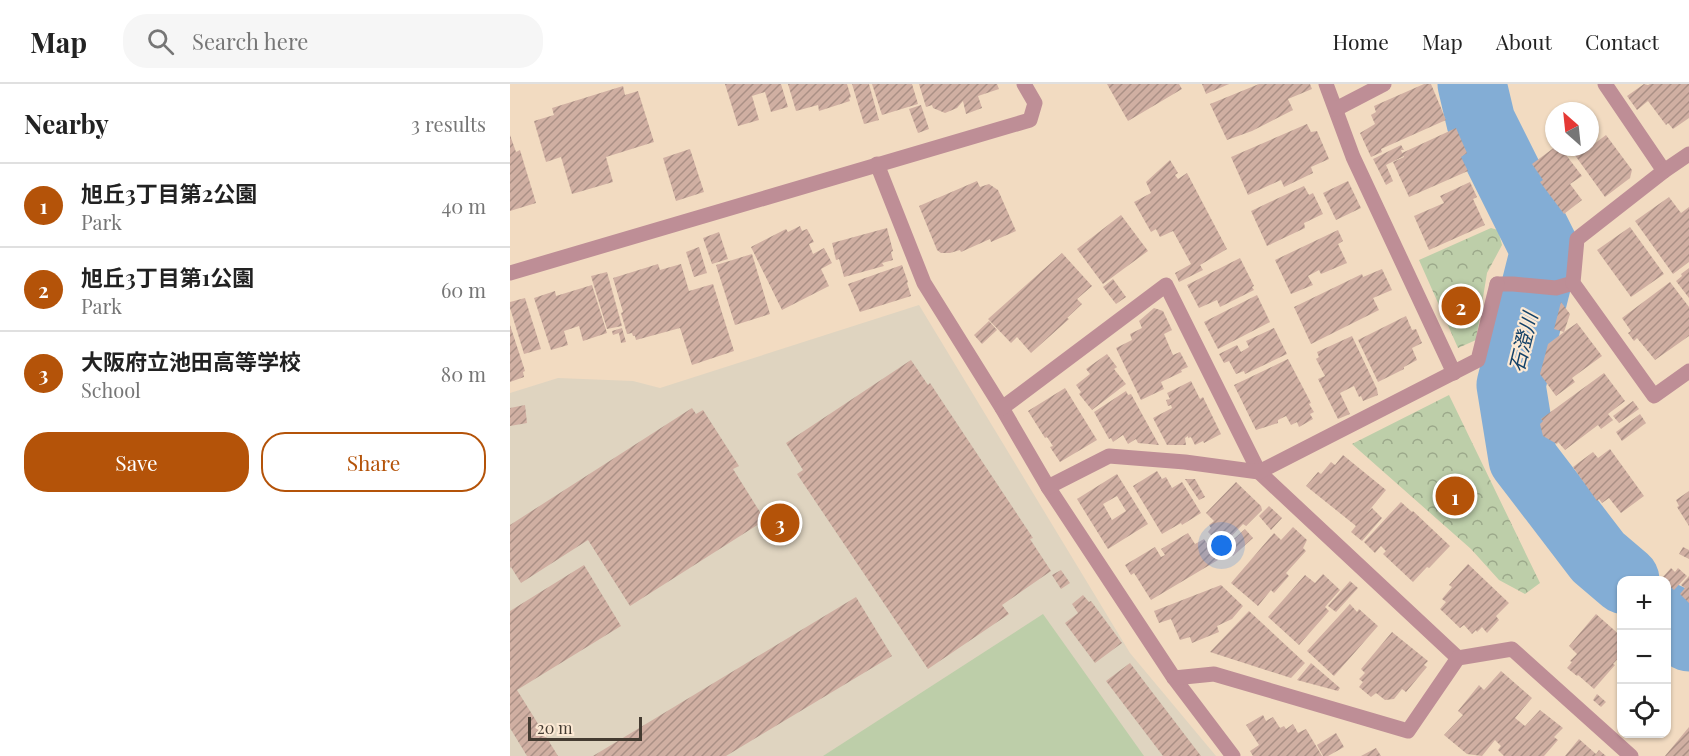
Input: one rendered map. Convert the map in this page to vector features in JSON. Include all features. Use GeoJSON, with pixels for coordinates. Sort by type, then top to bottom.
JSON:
{"type":"FeatureCollection","features":[{"type":"Feature","properties":{"kind":"street"},"geometry":{"type":"LineString","coordinates":[[510,273],[1030,120],[1035,103],[1024,84]]}},
{"type":"Feature","properties":{"kind":"street"},"geometry":{"type":"LineString","coordinates":[[1326,84],[1353,157],[1454,373]]}},
{"type":"Feature","properties":{"kind":"street"},"geometry":{"type":"LineString","coordinates":[[1335,109],[1384,84]]}},
{"type":"Feature","properties":{"kind":"street"},"geometry":{"type":"LineString","coordinates":[[1605,84],[1664,171]]}},
{"type":"Feature","properties":{"kind":"street"},"geometry":{"type":"LineString","coordinates":[[1689,154],[1577,239],[1573,283],[1654,396],[1689,371]]}},
{"type":"Feature","properties":{"kind":"street"},"geometry":{"type":"LineString","coordinates":[[877,164],[924,283],[1002,408],[1048,488],[1174,678],[1233,756]]}},
{"type":"Feature","properties":{"kind":"street"},"geometry":{"type":"LineString","coordinates":[[1048,488],[1109,456],[1185,462],[1259,472],[1478,360],[1497,284],[1556,288],[1573,283]]}},
{"type":"Feature","properties":{"kind":"street"},"geometry":{"type":"LineString","coordinates":[[1002,408],[1166,285],[1259,472],[1458,658]]}},
{"type":"Feature","properties":{"kind":"street"},"geometry":{"type":"LineString","coordinates":[[1174,678],[1214,674],[1408,731],[1458,658],[1512,649],[1631,756]]}},
{"type":"Feature","properties":{"kind":"shaded area"},"geometry":{"type":"Polygon","coordinates":[[[919,305],[1130,653],[1216,756],[510,756],[510,393],[558,378],[633,381],[660,388],[919,305]]]}},
{"type":"Feature","properties":{"kind":"green space"},"geometry":{"type":"Polygon","coordinates":[[[1491,228],[1498,230],[1502,245],[1487,273],[1476,340],[1458,348],[1419,260],[1491,228]]]}},
{"type":"Feature","properties":{"kind":"green space"},"geometry":{"type":"Polygon","coordinates":[[[1449,395],[1540,583],[1525,594],[1499,580],[1471,549],[1352,444],[1449,395]]]}},
{"type":"Feature","properties":{"kind":"green space"},"geometry":{"type":"Polygon","coordinates":[[[1043,614],[1144,756],[823,756],[1043,614]]]}},
{"type":"Feature","properties":{"kind":"building"},"geometry":{"type":"Polygon","coordinates":[[[725,84],[781,84],[788,107],[771,112],[765,92],[752,96],[759,120],[738,126],[725,84]]]}},
{"type":"Feature","properties":{"kind":"building"},"geometry":{"type":"Polygon","coordinates":[[[788,84],[847,84],[851,97],[850,101],[819,111],[818,105],[796,111],[788,84]]]}},
{"type":"Feature","properties":{"kind":"building"},"geometry":{"type":"Polygon","coordinates":[[[852,84],[869,84],[879,120],[864,124],[852,84]]]}},
{"type":"Feature","properties":{"kind":"building"},"geometry":{"type":"Polygon","coordinates":[[[872,84],[912,84],[918,104],[882,115],[872,84]]]}},
{"type":"Feature","properties":{"kind":"building"},"geometry":{"type":"Polygon","coordinates":[[[919,84],[997,84],[999,89],[978,96],[982,108],[966,114],[963,101],[957,108],[945,113],[933,108],[932,105],[926,107],[919,84]]]}},
{"type":"Feature","properties":{"kind":"building"},"geometry":{"type":"Polygon","coordinates":[[[1107,84],[1179,84],[1182,89],[1128,121],[1107,84]]]}},
{"type":"Feature","properties":{"kind":"building"},"geometry":{"type":"Polygon","coordinates":[[[1202,84],[1229,84],[1206,94],[1202,84]]]}},
{"type":"Feature","properties":{"kind":"building"},"geometry":{"type":"Polygon","coordinates":[[[1259,84],[1310,84],[1312,89],[1288,99],[1293,110],[1252,131],[1227,140],[1210,104],[1259,84]]]}},
{"type":"Feature","properties":{"kind":"building"},"geometry":{"type":"Polygon","coordinates":[[[1424,84],[1431,84],[1446,120],[1381,149],[1382,152],[1371,157],[1360,133],[1375,124],[1371,115],[1376,112],[1374,106],[1424,84]]]}},
{"type":"Feature","properties":{"kind":"building"},"geometry":{"type":"Polygon","coordinates":[[[1644,84],[1689,84],[1689,118],[1673,129],[1668,123],[1666,125],[1648,101],[1637,110],[1627,96],[1644,84]]]}},
{"type":"Feature","properties":{"kind":"building"},"geometry":{"type":"Polygon","coordinates":[[[623,86],[625,95],[638,91],[654,142],[606,157],[613,182],[572,194],[561,157],[546,162],[534,121],[554,115],[552,108],[623,86]]]}},
{"type":"Feature","properties":{"kind":"building"},"geometry":{"type":"Polygon","coordinates":[[[921,105],[929,129],[918,133],[909,109],[921,105]]]}},
{"type":"Feature","properties":{"kind":"building"},"geometry":{"type":"Polygon","coordinates":[[[1307,124],[1311,132],[1317,131],[1329,159],[1311,167],[1313,173],[1284,187],[1281,180],[1248,195],[1231,157],[1307,124]]]}},
{"type":"Feature","properties":{"kind":"building"},"geometry":{"type":"Polygon","coordinates":[[[1456,128],[1467,153],[1461,157],[1468,171],[1409,197],[1393,162],[1404,156],[1386,165],[1393,181],[1386,185],[1373,159],[1401,145],[1404,150],[1401,150],[1402,153],[1456,128]]]}},
{"type":"Feature","properties":{"kind":"building"},"geometry":{"type":"Polygon","coordinates":[[[510,135],[516,152],[520,150],[536,203],[510,211],[510,135]]]}},
{"type":"Feature","properties":{"kind":"building"},"geometry":{"type":"Polygon","coordinates":[[[1606,135],[1632,170],[1630,178],[1605,197],[1575,156],[1599,156],[1599,140],[1606,135]]]}},
{"type":"Feature","properties":{"kind":"building"},"geometry":{"type":"Polygon","coordinates":[[[690,149],[704,192],[676,201],[663,158],[690,149]]]}},
{"type":"Feature","properties":{"kind":"building"},"geometry":{"type":"Polygon","coordinates":[[[1545,154],[1567,156],[1582,176],[1570,184],[1582,200],[1564,214],[1540,182],[1543,180],[1532,164],[1545,154]]]}},
{"type":"Feature","properties":{"kind":"building"},"geometry":{"type":"Polygon","coordinates":[[[1170,160],[1178,173],[1175,175],[1178,179],[1187,173],[1227,249],[1200,265],[1203,270],[1179,282],[1175,273],[1191,264],[1173,231],[1160,237],[1156,229],[1151,232],[1134,202],[1151,193],[1146,182],[1170,160]]]}},
{"type":"Feature","properties":{"kind":"building"},"geometry":{"type":"Polygon","coordinates":[[[977,181],[980,187],[989,184],[998,190],[1016,231],[991,242],[990,239],[961,252],[960,250],[941,253],[937,250],[919,206],[977,181]]]}},
{"type":"Feature","properties":{"kind":"building"},"geometry":{"type":"Polygon","coordinates":[[[1348,181],[1361,208],[1336,220],[1323,193],[1348,181]]]}},
{"type":"Feature","properties":{"kind":"building"},"geometry":{"type":"Polygon","coordinates":[[[1470,182],[1477,197],[1473,199],[1485,225],[1429,250],[1414,216],[1444,203],[1440,196],[1470,182]]]}},
{"type":"Feature","properties":{"kind":"building"},"geometry":{"type":"Polygon","coordinates":[[[1304,186],[1309,195],[1313,193],[1323,214],[1304,223],[1305,228],[1267,246],[1251,211],[1304,186]]]}},
{"type":"Feature","properties":{"kind":"building"},"geometry":{"type":"Polygon","coordinates":[[[1669,197],[1681,213],[1689,207],[1689,262],[1673,274],[1635,221],[1669,197]]]}},
{"type":"Feature","properties":{"kind":"building"},"geometry":{"type":"Polygon","coordinates":[[[1121,215],[1148,251],[1103,284],[1077,249],[1121,215]]]}},
{"type":"Feature","properties":{"kind":"building"},"geometry":{"type":"Polygon","coordinates":[[[800,226],[802,231],[807,229],[814,242],[809,244],[813,254],[824,248],[832,263],[821,269],[829,286],[782,310],[751,247],[786,229],[788,232],[800,226]]]}},
{"type":"Feature","properties":{"kind":"building"},"geometry":{"type":"Polygon","coordinates":[[[1630,227],[1664,274],[1631,297],[1597,250],[1630,227]]]}},
{"type":"Feature","properties":{"kind":"building"},"geometry":{"type":"Polygon","coordinates":[[[887,228],[893,260],[882,263],[884,266],[844,277],[839,259],[836,260],[832,243],[887,228]]]}},
{"type":"Feature","properties":{"kind":"building"},"geometry":{"type":"Polygon","coordinates":[[[1338,230],[1343,241],[1338,244],[1347,263],[1321,274],[1319,270],[1308,276],[1313,285],[1291,294],[1275,260],[1338,230]]]}},
{"type":"Feature","properties":{"kind":"building"},"geometry":{"type":"Polygon","coordinates":[[[719,232],[728,259],[712,264],[703,238],[719,232]]]}},
{"type":"Feature","properties":{"kind":"building"},"geometry":{"type":"Polygon","coordinates":[[[699,247],[707,273],[694,277],[686,252],[699,247]]]}},
{"type":"Feature","properties":{"kind":"building"},"geometry":{"type":"Polygon","coordinates":[[[1062,253],[1092,286],[1077,299],[1082,304],[1067,318],[1069,319],[1031,353],[1017,337],[1011,343],[988,319],[1062,253]]]}},
{"type":"Feature","properties":{"kind":"building"},"geometry":{"type":"Polygon","coordinates":[[[752,254],[770,314],[735,325],[716,265],[752,254]]]}},
{"type":"Feature","properties":{"kind":"building"},"geometry":{"type":"Polygon","coordinates":[[[1240,258],[1254,290],[1220,307],[1217,300],[1199,308],[1187,285],[1240,258]]]}},
{"type":"Feature","properties":{"kind":"building"},"geometry":{"type":"Polygon","coordinates":[[[658,264],[660,270],[681,264],[689,291],[713,284],[734,351],[692,365],[680,328],[636,340],[632,333],[627,334],[613,278],[658,264]]]}},
{"type":"Feature","properties":{"kind":"building"},"geometry":{"type":"Polygon","coordinates":[[[902,265],[911,296],[860,312],[848,284],[902,265]]]}},
{"type":"Feature","properties":{"kind":"building"},"geometry":{"type":"Polygon","coordinates":[[[1689,268],[1689,298],[1676,281],[1689,268]]]}},
{"type":"Feature","properties":{"kind":"building"},"geometry":{"type":"Polygon","coordinates":[[[1382,269],[1392,290],[1373,298],[1379,310],[1311,344],[1294,307],[1362,274],[1363,277],[1382,269]]]}},
{"type":"Feature","properties":{"kind":"building"},"geometry":{"type":"Polygon","coordinates":[[[607,272],[622,326],[607,329],[591,276],[607,272]]]}},
{"type":"Feature","properties":{"kind":"building"},"geometry":{"type":"Polygon","coordinates":[[[1113,279],[1126,297],[1116,304],[1103,287],[1113,279]]]}},
{"type":"Feature","properties":{"kind":"building"},"geometry":{"type":"Polygon","coordinates":[[[1670,282],[1689,307],[1689,336],[1655,360],[1637,338],[1634,341],[1628,333],[1631,331],[1622,318],[1670,282]]]}},
{"type":"Feature","properties":{"kind":"building"},"geometry":{"type":"Polygon","coordinates":[[[592,285],[607,333],[583,341],[579,326],[564,331],[568,345],[551,350],[534,298],[555,291],[556,296],[592,285]]]}},
{"type":"Feature","properties":{"kind":"building"},"geometry":{"type":"Polygon","coordinates":[[[1257,295],[1270,322],[1218,349],[1204,322],[1257,295]]]}},
{"type":"Feature","properties":{"kind":"building"},"geometry":{"type":"Polygon","coordinates":[[[525,298],[541,349],[524,354],[510,302],[525,298]]]}},
{"type":"Feature","properties":{"kind":"building"},"geometry":{"type":"Polygon","coordinates":[[[1561,302],[1570,314],[1564,332],[1554,329],[1561,302]]]}},
{"type":"Feature","properties":{"kind":"building"},"geometry":{"type":"Polygon","coordinates":[[[1154,308],[1163,311],[1172,330],[1164,334],[1173,355],[1180,352],[1188,367],[1161,382],[1164,389],[1141,400],[1116,348],[1132,340],[1130,334],[1142,328],[1139,321],[1154,308]]]}},
{"type":"Feature","properties":{"kind":"building"},"geometry":{"type":"Polygon","coordinates":[[[1406,316],[1412,330],[1416,329],[1422,343],[1412,348],[1417,360],[1378,382],[1358,340],[1406,316]]]}},
{"type":"Feature","properties":{"kind":"building"},"geometry":{"type":"Polygon","coordinates":[[[989,321],[997,330],[982,344],[974,335],[989,321]]]}},
{"type":"Feature","properties":{"kind":"building"},"geometry":{"type":"Polygon","coordinates":[[[1577,323],[1602,356],[1572,378],[1575,382],[1556,396],[1540,374],[1548,344],[1577,323]]]}},
{"type":"Feature","properties":{"kind":"building"},"geometry":{"type":"Polygon","coordinates":[[[510,325],[525,371],[523,372],[524,377],[510,382],[510,325]]]}},
{"type":"Feature","properties":{"kind":"building"},"geometry":{"type":"Polygon","coordinates":[[[622,328],[626,342],[621,343],[619,333],[613,335],[612,331],[622,328]]]}},
{"type":"Feature","properties":{"kind":"building"},"geometry":{"type":"Polygon","coordinates":[[[1274,328],[1287,354],[1245,374],[1244,371],[1236,374],[1229,361],[1224,363],[1219,354],[1237,345],[1241,352],[1249,347],[1246,341],[1274,328]]]}},
{"type":"Feature","properties":{"kind":"building"},"geometry":{"type":"Polygon","coordinates":[[[1352,336],[1378,395],[1363,401],[1354,386],[1340,393],[1350,414],[1338,419],[1318,379],[1325,376],[1316,359],[1319,357],[1317,352],[1352,336]]]}},
{"type":"Feature","properties":{"kind":"building"},"geometry":{"type":"Polygon","coordinates":[[[1107,354],[1117,367],[1114,369],[1126,384],[1092,410],[1079,394],[1081,392],[1076,385],[1090,374],[1086,369],[1107,354]]]}},
{"type":"Feature","properties":{"kind":"building"},"geometry":{"type":"Polygon","coordinates":[[[1288,359],[1311,403],[1309,404],[1314,412],[1310,414],[1313,419],[1299,427],[1297,422],[1291,425],[1286,416],[1278,420],[1278,423],[1256,430],[1234,385],[1288,359]]]}},
{"type":"Feature","properties":{"kind":"building"},"geometry":{"type":"Polygon","coordinates":[[[911,360],[928,385],[930,383],[1033,538],[1030,539],[1051,571],[1002,605],[1009,614],[928,669],[797,474],[803,470],[786,443],[911,360]]]}},
{"type":"Feature","properties":{"kind":"building"},"geometry":{"type":"Polygon","coordinates":[[[1604,373],[1625,401],[1608,414],[1613,420],[1601,429],[1598,425],[1565,450],[1558,442],[1557,444],[1543,436],[1541,419],[1604,373]]]}},
{"type":"Feature","properties":{"kind":"building"},"geometry":{"type":"Polygon","coordinates":[[[1191,381],[1200,399],[1203,397],[1221,434],[1195,445],[1188,436],[1185,438],[1186,445],[1167,445],[1153,418],[1172,408],[1171,405],[1168,406],[1166,400],[1170,399],[1167,393],[1191,381]]]}},
{"type":"Feature","properties":{"kind":"building"},"geometry":{"type":"Polygon","coordinates":[[[1065,388],[1097,440],[1060,462],[1050,447],[1053,446],[1047,437],[1045,438],[1028,411],[1065,388]]]}},
{"type":"Feature","properties":{"kind":"building"},"geometry":{"type":"Polygon","coordinates":[[[1126,391],[1128,395],[1131,394],[1159,445],[1138,443],[1136,439],[1128,444],[1123,435],[1113,442],[1111,438],[1109,439],[1094,412],[1126,391]]]}},
{"type":"Feature","properties":{"kind":"building"},"geometry":{"type":"Polygon","coordinates":[[[1633,401],[1639,409],[1619,423],[1613,416],[1633,401]]]}},
{"type":"Feature","properties":{"kind":"building"},"geometry":{"type":"Polygon","coordinates":[[[525,405],[527,423],[510,426],[510,408],[525,405]]]}},
{"type":"Feature","properties":{"kind":"building"},"geometry":{"type":"Polygon","coordinates":[[[692,408],[696,414],[703,410],[739,466],[733,469],[765,520],[630,606],[588,540],[521,583],[510,568],[510,525],[692,408]]]}},
{"type":"Feature","properties":{"kind":"building"},"geometry":{"type":"Polygon","coordinates":[[[1640,414],[1646,423],[1622,441],[1616,432],[1640,414]]]}},
{"type":"Feature","properties":{"kind":"building"},"geometry":{"type":"Polygon","coordinates":[[[1610,449],[1644,496],[1621,513],[1609,498],[1602,503],[1599,499],[1597,501],[1573,467],[1593,452],[1598,458],[1610,449]]]}},
{"type":"Feature","properties":{"kind":"building"},"geometry":{"type":"Polygon","coordinates":[[[1343,455],[1386,490],[1367,513],[1372,508],[1382,518],[1362,541],[1351,532],[1356,526],[1306,486],[1318,472],[1321,474],[1331,462],[1335,465],[1343,455]]]}},
{"type":"Feature","properties":{"kind":"building"},"geometry":{"type":"Polygon","coordinates":[[[1157,471],[1162,479],[1166,477],[1172,488],[1182,482],[1201,513],[1162,534],[1133,486],[1157,471]]]}},
{"type":"Feature","properties":{"kind":"building"},"geometry":{"type":"Polygon","coordinates":[[[1117,474],[1148,524],[1108,549],[1077,499],[1117,474]],[[1117,496],[1103,504],[1112,520],[1126,511],[1117,496]]]}},
{"type":"Feature","properties":{"kind":"building"},"geometry":{"type":"Polygon","coordinates":[[[1185,479],[1195,479],[1205,497],[1199,500],[1185,479]]]}},
{"type":"Feature","properties":{"kind":"building"},"geometry":{"type":"Polygon","coordinates":[[[1236,482],[1261,506],[1262,510],[1246,526],[1243,524],[1222,546],[1208,532],[1211,528],[1209,525],[1214,521],[1206,513],[1236,482]]]}},
{"type":"Feature","properties":{"kind":"building"},"geometry":{"type":"Polygon","coordinates":[[[1689,491],[1689,526],[1677,507],[1679,506],[1676,500],[1689,491]]]}},
{"type":"Feature","properties":{"kind":"building"},"geometry":{"type":"Polygon","coordinates":[[[1401,502],[1450,546],[1413,582],[1383,554],[1386,551],[1381,546],[1375,553],[1364,542],[1401,502]]]}},
{"type":"Feature","properties":{"kind":"building"},"geometry":{"type":"Polygon","coordinates":[[[1269,506],[1282,518],[1271,530],[1259,516],[1269,506]]]}},
{"type":"Feature","properties":{"kind":"building"},"geometry":{"type":"Polygon","coordinates":[[[1293,527],[1307,540],[1303,548],[1306,551],[1286,573],[1289,576],[1274,593],[1271,590],[1258,606],[1231,583],[1274,533],[1281,540],[1293,527]]]}},
{"type":"Feature","properties":{"kind":"building"},"geometry":{"type":"Polygon","coordinates":[[[1245,529],[1253,538],[1233,556],[1225,547],[1245,529]]]}},
{"type":"Feature","properties":{"kind":"building"},"geometry":{"type":"Polygon","coordinates":[[[1188,533],[1195,544],[1204,539],[1218,560],[1151,600],[1134,573],[1131,575],[1125,565],[1155,547],[1161,557],[1165,555],[1161,549],[1188,533]]]}},
{"type":"Feature","properties":{"kind":"building"},"geometry":{"type":"Polygon","coordinates":[[[1683,547],[1689,550],[1689,559],[1679,554],[1683,547]]]}},
{"type":"Feature","properties":{"kind":"building"},"geometry":{"type":"Polygon","coordinates":[[[1468,564],[1509,603],[1496,616],[1499,620],[1487,633],[1482,627],[1472,634],[1464,625],[1460,628],[1440,609],[1446,602],[1442,599],[1452,587],[1449,585],[1468,564]]]}},
{"type":"Feature","properties":{"kind":"building"},"geometry":{"type":"Polygon","coordinates":[[[584,565],[621,626],[517,690],[558,756],[527,756],[510,728],[510,611],[584,565]]]}},
{"type":"Feature","properties":{"kind":"building"},"geometry":{"type":"Polygon","coordinates":[[[1671,568],[1675,572],[1678,568],[1687,576],[1674,590],[1671,587],[1671,576],[1664,576],[1671,568]]]}},
{"type":"Feature","properties":{"kind":"building"},"geometry":{"type":"Polygon","coordinates":[[[1061,570],[1070,583],[1061,589],[1052,575],[1061,570]]]}},
{"type":"Feature","properties":{"kind":"building"},"geometry":{"type":"Polygon","coordinates":[[[1323,574],[1340,590],[1325,607],[1329,611],[1299,645],[1268,617],[1305,575],[1315,583],[1323,574]]]}},
{"type":"Feature","properties":{"kind":"building"},"geometry":{"type":"Polygon","coordinates":[[[1689,576],[1689,603],[1680,594],[1685,588],[1681,585],[1689,576]]]}},
{"type":"Feature","properties":{"kind":"building"},"geometry":{"type":"Polygon","coordinates":[[[1350,581],[1358,588],[1336,612],[1328,606],[1350,581]]]}},
{"type":"Feature","properties":{"kind":"building"},"geometry":{"type":"Polygon","coordinates":[[[1221,585],[1243,606],[1232,619],[1217,626],[1219,632],[1192,643],[1190,637],[1180,640],[1171,619],[1159,623],[1154,611],[1221,585]]]}},
{"type":"Feature","properties":{"kind":"building"},"geometry":{"type":"Polygon","coordinates":[[[1083,595],[1089,602],[1091,601],[1122,643],[1095,663],[1065,623],[1078,613],[1072,604],[1083,595]]]}},
{"type":"Feature","properties":{"kind":"building"},"geometry":{"type":"Polygon","coordinates":[[[856,597],[892,656],[726,756],[593,756],[856,597]]]}},
{"type":"Feature","properties":{"kind":"building"},"geometry":{"type":"Polygon","coordinates":[[[1350,604],[1357,612],[1359,609],[1378,626],[1334,676],[1307,651],[1350,604]]]}},
{"type":"Feature","properties":{"kind":"building"},"geometry":{"type":"Polygon","coordinates":[[[1249,611],[1305,663],[1291,678],[1210,652],[1249,611]]]}},
{"type":"Feature","properties":{"kind":"building"},"geometry":{"type":"Polygon","coordinates":[[[1596,614],[1617,633],[1617,660],[1594,689],[1567,668],[1577,654],[1569,646],[1596,614]]]}},
{"type":"Feature","properties":{"kind":"building"},"geometry":{"type":"Polygon","coordinates":[[[1392,632],[1428,661],[1424,665],[1427,667],[1406,692],[1402,689],[1394,699],[1385,700],[1376,693],[1371,697],[1359,687],[1363,682],[1359,679],[1365,673],[1361,669],[1392,632]]]}},
{"type":"Feature","properties":{"kind":"building"},"geometry":{"type":"Polygon","coordinates":[[[1130,663],[1201,756],[1163,756],[1106,681],[1130,663]]]}},
{"type":"Feature","properties":{"kind":"building"},"geometry":{"type":"Polygon","coordinates":[[[1311,663],[1340,688],[1338,691],[1297,680],[1311,663]]]}},
{"type":"Feature","properties":{"kind":"building"},"geometry":{"type":"Polygon","coordinates":[[[1501,671],[1532,698],[1515,718],[1525,726],[1540,710],[1563,728],[1554,737],[1558,740],[1544,756],[1504,756],[1498,750],[1501,746],[1495,740],[1482,756],[1467,754],[1444,735],[1463,715],[1458,711],[1479,685],[1484,690],[1501,671]]]}},
{"type":"Feature","properties":{"kind":"building"},"geometry":{"type":"Polygon","coordinates":[[[1597,694],[1606,702],[1601,707],[1593,700],[1597,694]]]}},
{"type":"Feature","properties":{"kind":"building"},"geometry":{"type":"Polygon","coordinates":[[[1263,715],[1266,721],[1273,717],[1280,728],[1284,726],[1286,729],[1293,724],[1298,733],[1306,729],[1322,756],[1253,756],[1250,751],[1259,745],[1246,725],[1263,715]]]}},
{"type":"Feature","properties":{"kind":"building"},"geometry":{"type":"Polygon","coordinates":[[[1689,727],[1689,756],[1665,756],[1689,727]]]}},
{"type":"Feature","properties":{"kind":"building"},"geometry":{"type":"Polygon","coordinates":[[[1336,733],[1344,747],[1328,756],[1323,756],[1317,745],[1336,733]]]}},
{"type":"Feature","properties":{"kind":"building"},"geometry":{"type":"Polygon","coordinates":[[[1579,739],[1596,754],[1599,750],[1606,756],[1565,756],[1579,739]]]}},
{"type":"Feature","properties":{"kind":"building"},"geometry":{"type":"Polygon","coordinates":[[[1376,748],[1381,756],[1361,756],[1376,748]]]}},
{"type":"Feature","properties":{"kind":"waterway","name":"石澄川"},"geometry":{"type":"LineString","coordinates":[[1472,84],[1481,122],[1545,250],[1511,385],[1523,459],[1598,557],[1620,576]]}},
{"type":"Feature","properties":{"kind":"waterway","name":"石澄川"},"geometry":{"type":"LineString","coordinates":[[1671,621],[1689,637]]}},
{"type":"Feature","properties":{"kind":"place","name":"旭丘3丁目第1公園"},"geometry":{"type":"Point","coordinates":[1461,306]}},
{"type":"Feature","properties":{"kind":"place","name":"旭丘3丁目第2公園"},"geometry":{"type":"Point","coordinates":[1455,496]}},
{"type":"Feature","properties":{"kind":"place","name":"大阪府立池田高等学校"},"geometry":{"type":"Point","coordinates":[780,523]}}]}
